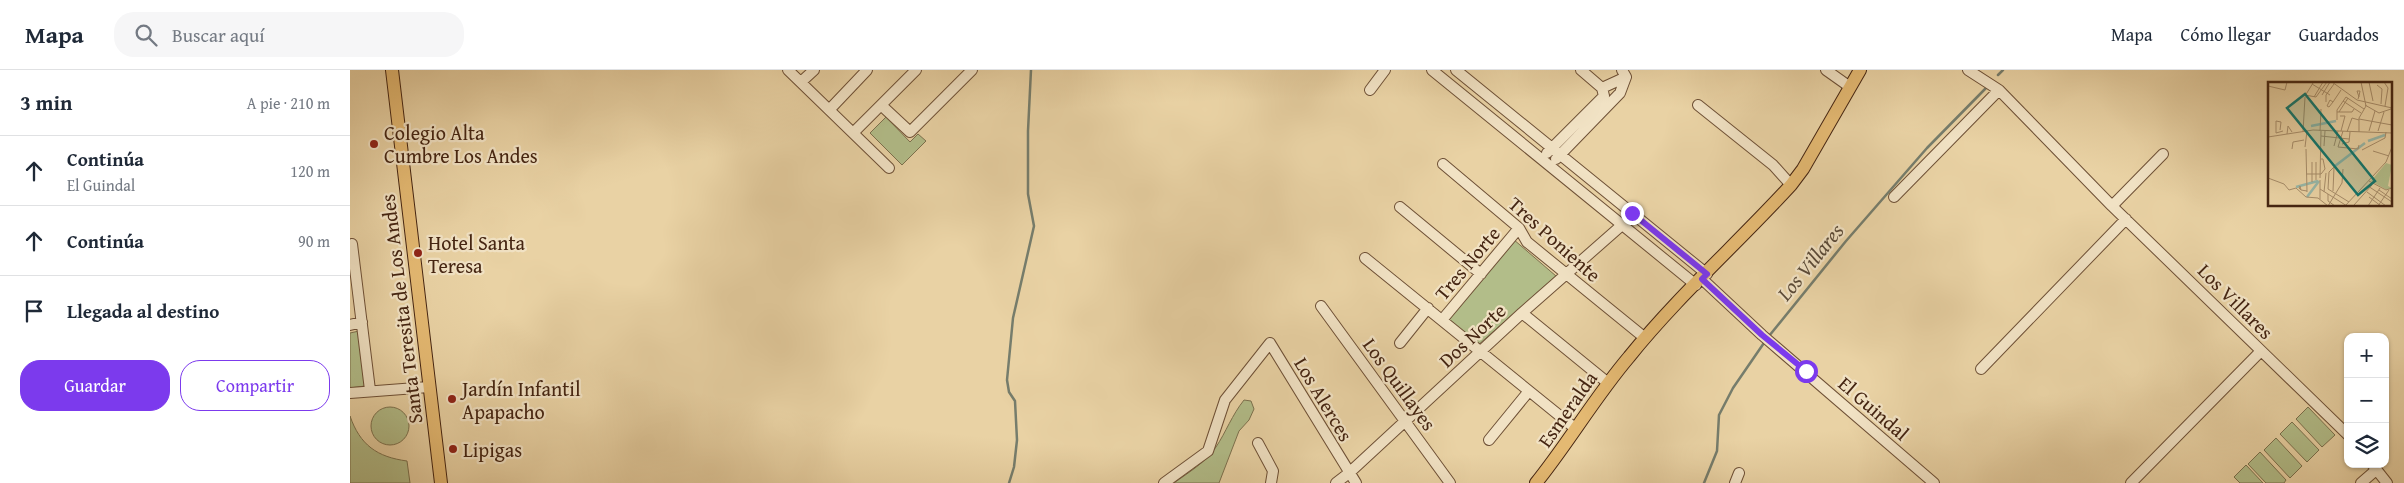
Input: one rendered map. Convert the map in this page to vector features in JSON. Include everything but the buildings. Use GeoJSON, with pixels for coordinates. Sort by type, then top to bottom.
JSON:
{"type":"FeatureCollection","features":[{"type":"Feature","properties":{"kind":"main road","name":"Santa Teresita de Los Andes"},"geometry":{"type":"LineString","coordinates":[[392,70],[441,483]]}},
{"type":"Feature","properties":{"kind":"main road"},"geometry":{"type":"LineString","coordinates":[[1792,186],[1804,169],[1860,70]]}},
{"type":"Feature","properties":{"kind":"main road","name":"Esmeralda"},"geometry":{"type":"LineString","coordinates":[[1536,483],[1628,357],[1792,186]]}},
{"type":"Feature","properties":{"kind":"street"},"geometry":{"type":"LineString","coordinates":[[788,70],[889,168]]}},
{"type":"Feature","properties":{"kind":"street"},"geometry":{"type":"LineString","coordinates":[[801,82],[814,70]]}},
{"type":"Feature","properties":{"kind":"street"},"geometry":{"type":"LineString","coordinates":[[830,109],[867,70]]}},
{"type":"Feature","properties":{"kind":"street"},"geometry":{"type":"LineString","coordinates":[[853,133],[916,70]]}},
{"type":"Feature","properties":{"kind":"street"},"geometry":{"type":"LineString","coordinates":[[881,105],[910,132],[972,70]]}},
{"type":"Feature","properties":{"kind":"street"},"geometry":{"type":"LineString","coordinates":[[1370,90],[1385,70]]}},
{"type":"Feature","properties":{"kind":"street"},"geometry":{"type":"LineString","coordinates":[[1432,70],[1622,225],[1702,279]]}},
{"type":"Feature","properties":{"kind":"street"},"geometry":{"type":"LineString","coordinates":[[1456,70],[1560,155],[1702,279]]}},
{"type":"Feature","properties":{"kind":"street"},"geometry":{"type":"LineString","coordinates":[[1542,158],[1604,96],[1602,88],[1581,70]]}},
{"type":"Feature","properties":{"kind":"street"},"geometry":{"type":"LineString","coordinates":[[1826,70],[1850,87]]}},
{"type":"Feature","properties":{"kind":"street","name":"Los Villares"},"geometry":{"type":"LineString","coordinates":[[1968,70],[1999,90],[2112,206],[2344,432]]}},
{"type":"Feature","properties":{"kind":"street"},"geometry":{"type":"LineString","coordinates":[[1550,165],[1620,93],[1624,74]]}},
{"type":"Feature","properties":{"kind":"street"},"geometry":{"type":"LineString","coordinates":[[1602,88],[1624,74]]}},
{"type":"Feature","properties":{"kind":"street"},"geometry":{"type":"LineString","coordinates":[[1894,197],[1999,90]]}},
{"type":"Feature","properties":{"kind":"street"},"geometry":{"type":"LineString","coordinates":[[1698,105],[1773,165],[1792,186]]}},
{"type":"Feature","properties":{"kind":"street"},"geometry":{"type":"LineString","coordinates":[[2112,206],[2163,154]]}},
{"type":"Feature","properties":{"kind":"street","name":"Tres Poniente"},"geometry":{"type":"LineString","coordinates":[[1443,164],[1519,228],[1527,242],[1645,338]]}},
{"type":"Feature","properties":{"kind":"street"},"geometry":{"type":"LineString","coordinates":[[1400,207],[1481,274]]}},
{"type":"Feature","properties":{"kind":"street"},"geometry":{"type":"LineString","coordinates":[[1981,369],[2126,219]]}},
{"type":"Feature","properties":{"kind":"street","name":"Dos Norte"},"geometry":{"type":"LineString","coordinates":[[1349,473],[1480,351],[1622,225]]}},
{"type":"Feature","properties":{"kind":"street","name":"Tres Norte"},"geometry":{"type":"LineString","coordinates":[[1442,320],[1519,228]]}},
{"type":"Feature","properties":{"kind":"street"},"geometry":{"type":"LineString","coordinates":[[352,244],[370,390]]}},
{"type":"Feature","properties":{"kind":"street"},"geometry":{"type":"LineString","coordinates":[[1365,258],[1576,429]]}},
{"type":"Feature","properties":{"kind":"street","name":"El Guindal"},"geometry":{"type":"LineString","coordinates":[[1702,279],[1766,338],[1934,483]]}},
{"type":"Feature","properties":{"kind":"street","name":"Los Quillayes"},"geometry":{"type":"LineString","coordinates":[[1321,306],[1450,483]]}},
{"type":"Feature","properties":{"kind":"street"},"geometry":{"type":"LineString","coordinates":[[1400,342],[1428,308]]}},
{"type":"Feature","properties":{"kind":"street"},"geometry":{"type":"LineString","coordinates":[[1522,313],[1608,383]]}},
{"type":"Feature","properties":{"kind":"street"},"geometry":{"type":"LineString","coordinates":[[350,326],[362,322]]}},
{"type":"Feature","properties":{"kind":"street","name":"Los Alerces"},"geometry":{"type":"LineString","coordinates":[[1164,483],[1208,452],[1225,400],[1270,343],[1356,483]]}},
{"type":"Feature","properties":{"kind":"street"},"geometry":{"type":"LineString","coordinates":[[2131,483],[2260,352]]}},
{"type":"Feature","properties":{"kind":"street"},"geometry":{"type":"LineString","coordinates":[[350,393],[429,387]]}},
{"type":"Feature","properties":{"kind":"street"},"geometry":{"type":"LineString","coordinates":[[1489,440],[1529,391]]}},
{"type":"Feature","properties":{"kind":"street"},"geometry":{"type":"LineString","coordinates":[[1258,443],[1273,471],[1271,483]]}},
{"type":"Feature","properties":{"kind":"street"},"geometry":{"type":"LineString","coordinates":[[2361,483],[2373,468]]}},
{"type":"Feature","properties":{"kind":"street"},"geometry":{"type":"LineString","coordinates":[[2375,468],[2386,483]]}},
{"type":"Feature","properties":{"kind":"street"},"geometry":{"type":"LineString","coordinates":[[1735,483],[1739,472]]}},
{"type":"Feature","properties":{"kind":"street"},"geometry":{"type":"LineString","coordinates":[[1336,483],[1349,473]]}},
{"type":"Feature","properties":{"kind":"green space"},"geometry":{"type":"Polygon","coordinates":[[[886,117],[910,142],[918,134],[926,141],[902,165],[870,133],[886,117]]]}},
{"type":"Feature","properties":{"kind":"green space"},"geometry":{"type":"Polygon","coordinates":[[[1513,239],[1556,276],[1477,346],[1445,319],[1513,239]]]}},
{"type":"Feature","properties":{"kind":"green space"},"geometry":{"type":"Polygon","coordinates":[[[359,331],[365,386],[350,388],[350,333],[359,331]]]}},
{"type":"Feature","properties":{"kind":"green space"},"geometry":{"type":"Polygon","coordinates":[[[1244,400],[1251,401],[1254,409],[1249,420],[1239,431],[1219,483],[1174,483],[1212,453],[1244,400]]]}},
{"type":"Feature","properties":{"kind":"green space"},"geometry":{"type":"Polygon","coordinates":[[[390,407],[404,412],[409,426],[404,440],[390,445],[376,440],[371,426],[376,412],[390,407]]]}},
{"type":"Feature","properties":{"kind":"green space"},"geometry":{"type":"Polygon","coordinates":[[[2308,407],[2335,435],[2322,447],[2296,419],[2308,407]]]}},
{"type":"Feature","properties":{"kind":"green space"},"geometry":{"type":"Polygon","coordinates":[[[350,416],[359,435],[371,448],[378,453],[407,461],[410,483],[350,483],[350,416]]]}},
{"type":"Feature","properties":{"kind":"green space"},"geometry":{"type":"Polygon","coordinates":[[[2292,422],[2319,450],[2307,462],[2280,434],[2292,422]]]}},
{"type":"Feature","properties":{"kind":"green space"},"geometry":{"type":"Polygon","coordinates":[[[2276,438],[2302,466],[2290,478],[2264,450],[2276,438]]]}},
{"type":"Feature","properties":{"kind":"green space"},"geometry":{"type":"Polygon","coordinates":[[[2260,452],[2286,480],[2284,483],[2266,483],[2248,464],[2260,452]]]}},
{"type":"Feature","properties":{"kind":"green space"},"geometry":{"type":"Polygon","coordinates":[[[2246,465],[2263,483],[2240,483],[2234,477],[2246,465]]]}},
{"type":"Feature","properties":{"kind":"waterway"},"geometry":{"type":"LineString","coordinates":[[1009,483],[1014,467],[1017,440],[1015,401],[1009,392],[1007,380],[1013,318],[1034,226],[1028,194],[1028,131],[1031,70]]}},
{"type":"Feature","properties":{"kind":"waterway"},"geometry":{"type":"LineString","coordinates":[[1998,75],[2003,70]]}},
{"type":"Feature","properties":{"kind":"waterway","name":"Los Villares"},"geometry":{"type":"LineString","coordinates":[[1769,336],[1846,241],[1927,148],[1986,88]]}},
{"type":"Feature","properties":{"kind":"waterway","name":"Los Villares"},"geometry":{"type":"LineString","coordinates":[[1704,483],[1717,451],[1719,415],[1733,388],[1766,340]]}},
{"type":"Feature","properties":{"kind":"place","name":"Colegio Alta Cumbre Los Andes"},"geometry":{"type":"Point","coordinates":[374,144]}},
{"type":"Feature","properties":{"kind":"place","name":"Hotel Santa Teresa"},"geometry":{"type":"Point","coordinates":[418,253]}},
{"type":"Feature","properties":{"kind":"place","name":"Jardín Infantil Apapacho"},"geometry":{"type":"Point","coordinates":[452,399]}},
{"type":"Feature","properties":{"kind":"place","name":"Lipigas"},"geometry":{"type":"Point","coordinates":[453,449]}},
{"type":"Feature","properties":{"kind":"route"},"geometry":{"type":"LineString","coordinates":[[1632,213],[1707,274],[1702,279],[1762,335],[1806,371]]}}]}
